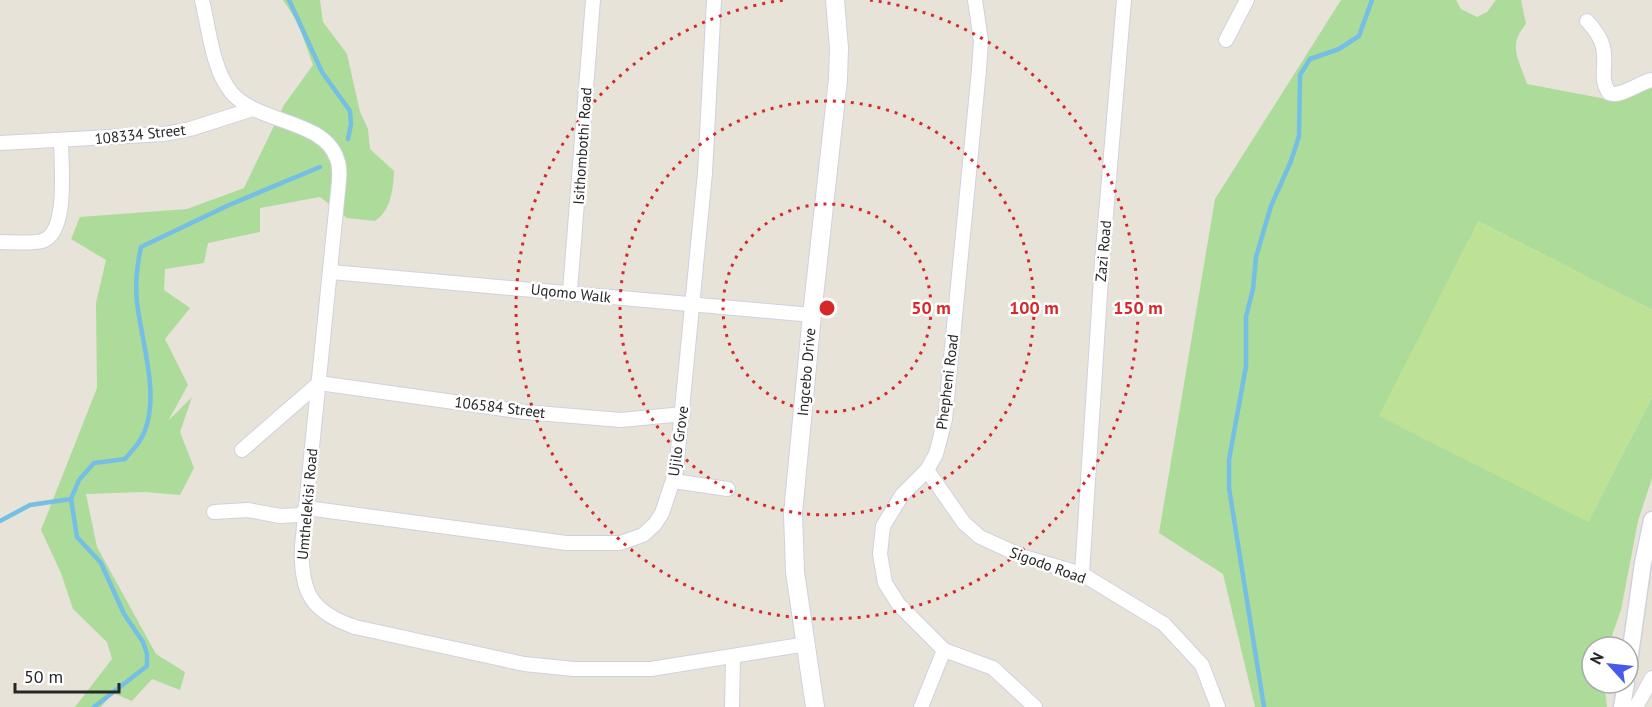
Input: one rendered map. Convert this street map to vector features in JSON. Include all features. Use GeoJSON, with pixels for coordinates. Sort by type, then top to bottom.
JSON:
{"type":"FeatureCollection","features":[{"type":"Feature","properties":{"kind":"main road","name":"Ingcebo Drive"},"geometry":{"type":"LineString","coordinates":[[815,707],[795,572],[794,513],[812,315],[838,86],[839,48],[835,0]]}},
{"type":"Feature","properties":{"kind":"street","name":"Umthelekisi Road"},"geometry":{"type":"LineString","coordinates":[[202,0],[222,77],[236,97],[253,109],[322,137],[334,152],[339,175],[301,566],[309,594],[316,606],[326,614],[355,627],[552,668],[651,669],[733,658],[807,644]]}},
{"type":"Feature","properties":{"kind":"street","name":"Isithombothi Road"},"geometry":{"type":"LineString","coordinates":[[570,291],[593,0]]}},
{"type":"Feature","properties":{"kind":"street","name":"Ujilo Grove"},"geometry":{"type":"LineString","coordinates":[[307,508],[566,543],[604,545],[633,540],[655,524],[673,481],[682,414],[705,173],[714,0]]}},
{"type":"Feature","properties":{"kind":"street","name":"Phepheni Road"},"geometry":{"type":"LineString","coordinates":[[975,0],[981,41],[979,70],[945,419],[936,454],[927,470],[902,495],[883,526],[881,569],[885,583],[899,605],[944,650],[993,668],[1035,707]]}},
{"type":"Feature","properties":{"kind":"street","name":"Zazi Road"},"geometry":{"type":"LineString","coordinates":[[1082,573],[1102,262],[1124,0]]}},
{"type":"Feature","properties":{"kind":"street"},"geometry":{"type":"LineString","coordinates":[[1226,40],[1247,0]]}},
{"type":"Feature","properties":{"kind":"street"},"geometry":{"type":"LineString","coordinates":[[1587,21],[1598,32],[1605,46],[1605,86],[1609,93],[1616,94],[1652,80]]}},
{"type":"Feature","properties":{"kind":"street","name":"108334 Street"},"geometry":{"type":"LineString","coordinates":[[0,143],[165,134],[190,129],[253,109]]}},
{"type":"Feature","properties":{"kind":"street"},"geometry":{"type":"LineString","coordinates":[[0,242],[42,241],[55,231],[61,205],[61,141]]}},
{"type":"Feature","properties":{"kind":"street","name":"Uqomo Walk"},"geometry":{"type":"LineString","coordinates":[[330,272],[570,291],[692,306],[812,315]]}},
{"type":"Feature","properties":{"kind":"street"},"geometry":{"type":"LineString","coordinates":[[242,450],[319,383]]}},
{"type":"Feature","properties":{"kind":"street","name":"106584 Street"},"geometry":{"type":"LineString","coordinates":[[319,383],[525,411],[600,418],[638,420],[682,414]]}},
{"type":"Feature","properties":{"kind":"street","name":"Sigodo Road"},"geometry":{"type":"LineString","coordinates":[[927,470],[964,523],[980,537],[1023,557],[1082,573],[1164,624],[1180,638],[1202,665],[1218,707]]}},
{"type":"Feature","properties":{"kind":"street"},"geometry":{"type":"LineString","coordinates":[[673,481],[728,489]]}},
{"type":"Feature","properties":{"kind":"street"},"geometry":{"type":"LineString","coordinates":[[214,512],[248,510],[280,516],[300,515],[307,508]]}},
{"type":"Feature","properties":{"kind":"street"},"geometry":{"type":"LineString","coordinates":[[1634,635],[1651,528]]}},
{"type":"Feature","properties":{"kind":"street"},"geometry":{"type":"LineString","coordinates":[[921,707],[944,650]]}},
{"type":"Feature","properties":{"kind":"street"},"geometry":{"type":"LineString","coordinates":[[732,707],[733,658]]}},
{"type":"Feature","properties":{"kind":"street"},"geometry":{"type":"LineString","coordinates":[[1636,707],[1652,678]]}},
{"type":"Feature","properties":{"kind":"green space"},"geometry":{"type":"Polygon","coordinates":[[[283,0],[320,0],[323,22],[347,54],[360,112],[368,129],[370,149],[394,171],[388,206],[375,221],[347,218],[320,197],[260,208],[260,232],[208,243],[204,263],[165,269],[164,290],[190,308],[165,339],[188,385],[168,421],[192,397],[180,432],[194,468],[180,495],[145,492],[86,494],[97,547],[156,654],[185,672],[180,690],[152,679],[132,701],[113,693],[101,707],[75,707],[112,659],[107,642],[73,609],[61,573],[41,530],[97,388],[96,303],[106,260],[71,239],[80,217],[187,209],[244,188],[284,105],[313,65],[297,21],[283,0]]]}},
{"type":"Feature","properties":{"kind":"green space"},"geometry":{"type":"Polygon","coordinates":[[[1341,0],[1456,0],[1461,9],[1477,17],[1487,12],[1496,0],[1521,0],[1526,24],[1517,39],[1516,53],[1527,84],[1611,100],[1652,86],[1652,310],[1478,221],[1588,522],[1652,397],[1652,478],[1638,521],[1621,610],[1612,635],[1580,635],[1580,695],[1606,695],[1607,707],[1255,707],[1223,574],[1159,533],[1215,199],[1341,0]]]}},
{"type":"Feature","properties":{"kind":"green space"},"geometry":{"type":"Polygon","coordinates":[[[1478,221],[1652,310],[1652,397],[1588,522],[1379,416],[1478,221]]]}},
{"type":"Feature","properties":{"kind":"waterway"},"geometry":{"type":"LineString","coordinates":[[289,0],[322,72],[350,111],[351,124],[348,139]]}},
{"type":"Feature","properties":{"kind":"waterway"},"geometry":{"type":"LineString","coordinates":[[1264,707],[1229,488],[1229,460],[1246,366],[1246,317],[1253,289],[1256,257],[1271,206],[1291,161],[1299,136],[1300,75],[1310,59],[1339,49],[1359,36],[1372,0]]}},
{"type":"Feature","properties":{"kind":"waterway"},"geometry":{"type":"LineString","coordinates":[[94,707],[147,666],[147,654],[143,642],[124,614],[101,563],[77,537],[71,499],[79,480],[94,463],[125,459],[139,442],[146,427],[150,410],[149,373],[136,288],[141,247],[229,205],[320,167]]}},
{"type":"Feature","properties":{"kind":"waterway"},"geometry":{"type":"LineString","coordinates":[[0,521],[30,505],[71,499]]}}]}
